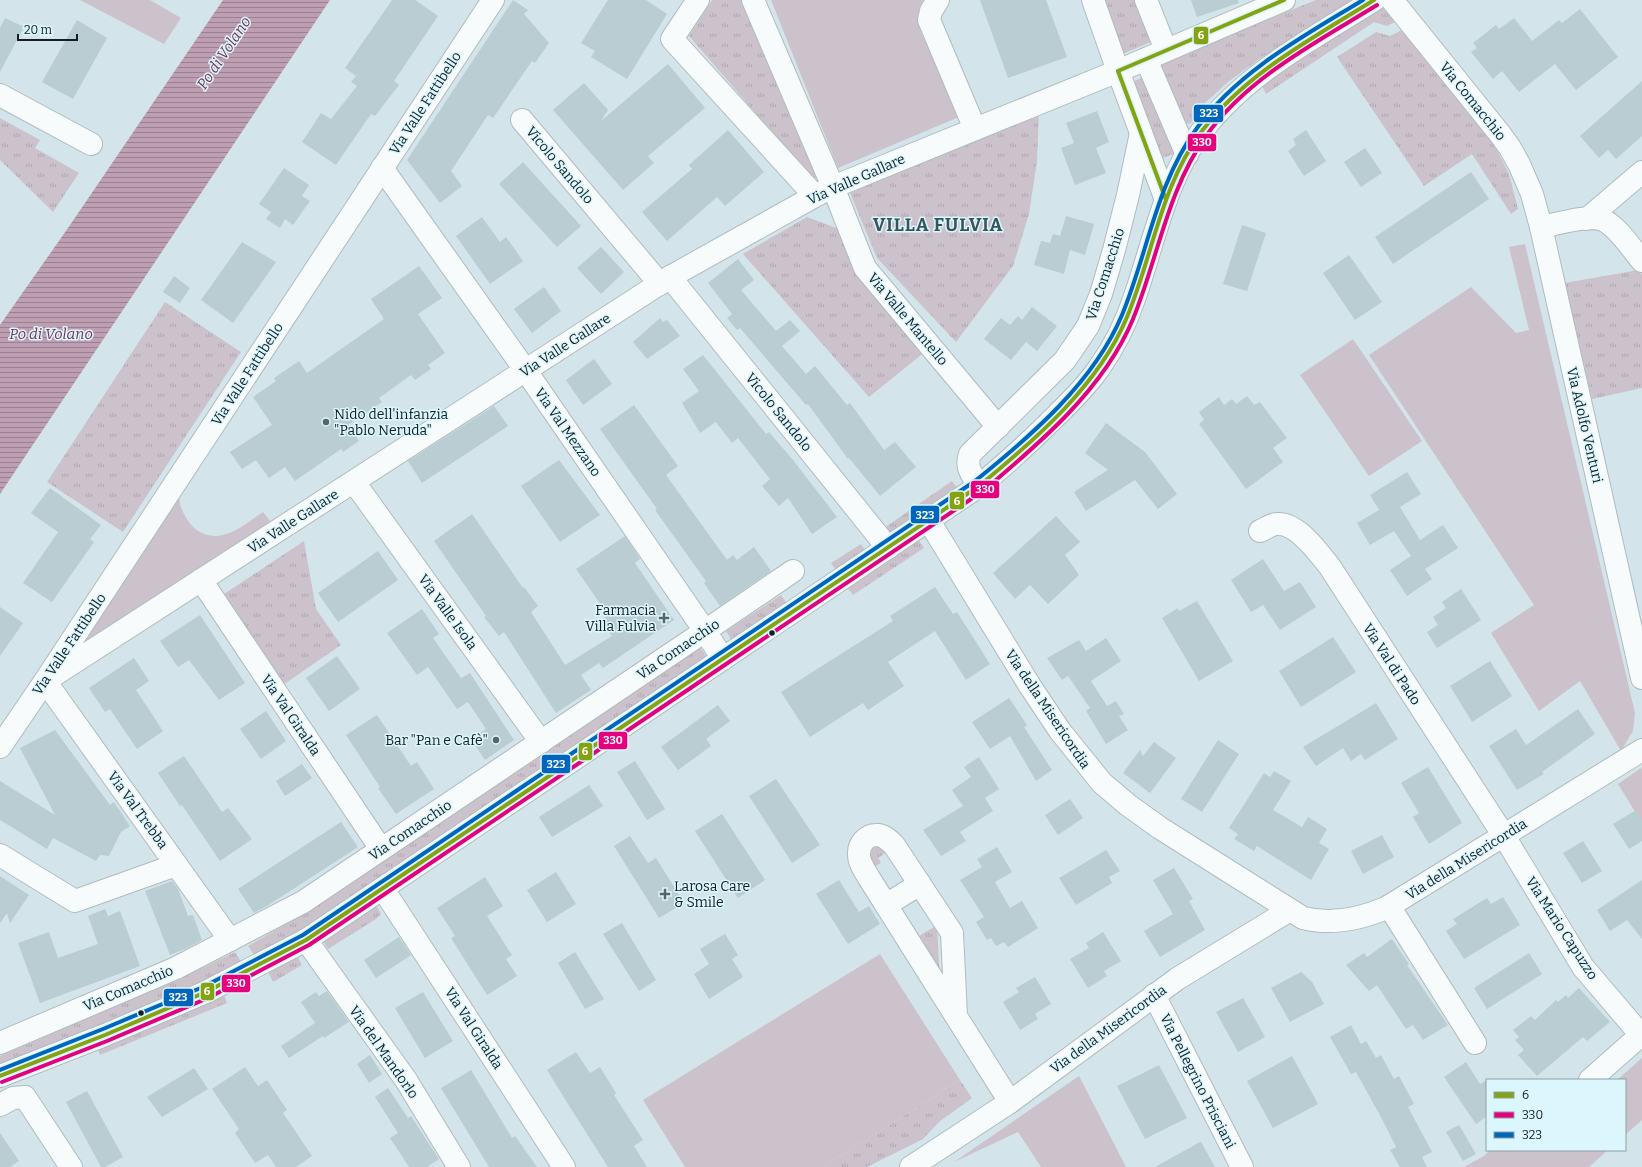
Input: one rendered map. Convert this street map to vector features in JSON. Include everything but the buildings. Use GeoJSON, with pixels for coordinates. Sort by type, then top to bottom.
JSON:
{"type":"FeatureCollection","features":[{"type":"Feature","properties":{"kind":"street","name":"Via Valle Fattibello"},"geometry":{"type":"LineString","coordinates":[[0,747],[45,681],[493,0]]}},
{"type":"Feature","properties":{"kind":"street","name":"Via Valle Mantello"},"geometry":{"type":"LineString","coordinates":[[698,0],[672,39],[824,192]]}},
{"type":"Feature","properties":{"kind":"street","name":"Via Valle Mantello"},"geometry":{"type":"LineString","coordinates":[[753,0],[824,192],[865,268],[998,427]]}},
{"type":"Feature","properties":{"kind":"street"},"geometry":{"type":"LineString","coordinates":[[938,0],[931,11],[929,20],[975,129]]}},
{"type":"Feature","properties":{"kind":"street"},"geometry":{"type":"LineString","coordinates":[[1093,0],[1166,200]]}},
{"type":"Feature","properties":{"kind":"street"},"geometry":{"type":"LineString","coordinates":[[1146,0],[1166,50]]}},
{"type":"Feature","properties":{"kind":"street","name":"Via Valle Gallare"},"geometry":{"type":"LineString","coordinates":[[45,681],[665,280],[824,192],[1146,59],[1258,5],[1284,0]]}},
{"type":"Feature","properties":{"kind":"street"},"geometry":{"type":"LineString","coordinates":[[0,1076],[105,1035],[206,992],[306,940],[979,486],[1019,452],[1060,413],[1087,383],[1102,363],[1119,335],[1134,299],[1166,200],[1187,155],[1201,132],[1214,115],[1250,82],[1285,57],[1374,0]]}},
{"type":"Feature","properties":{"kind":"street","name":"Via Comacchio"},"geometry":{"type":"LineString","coordinates":[[1392,0],[1504,138],[1520,164],[1532,194],[1540,220]]}},
{"type":"Feature","properties":{"kind":"street"},"geometry":{"type":"LineString","coordinates":[[1146,59],[1187,155]]}},
{"type":"Feature","properties":{"kind":"street"},"geometry":{"type":"LineString","coordinates":[[0,95],[91,144]]}},
{"type":"Feature","properties":{"kind":"street","name":"Vicolo Sandolo"},"geometry":{"type":"LineString","coordinates":[[522,120],[665,280],[888,548]]}},
{"type":"Feature","properties":{"kind":"street","name":"Via Comacchio"},"geometry":{"type":"LineString","coordinates":[[979,486],[968,467],[967,462],[970,454],[1065,360],[1088,326],[1101,294],[1114,250],[1141,134]]}},
{"type":"Feature","properties":{"kind":"street","name":"Via Val Mezzano"},"geometry":{"type":"LineString","coordinates":[[382,168],[526,371],[706,632],[723,659]]}},
{"type":"Feature","properties":{"kind":"street"},"geometry":{"type":"LineString","coordinates":[[1587,218],[1642,172]]}},
{"type":"Feature","properties":{"kind":"street"},"geometry":{"type":"LineString","coordinates":[[1540,220],[1597,218],[1605,221],[1621,236],[1642,261]]}},
{"type":"Feature","properties":{"kind":"street","name":"Via Adolfo Venturi"},"geometry":{"type":"LineString","coordinates":[[1540,220],[1637,643],[1642,678]]}},
{"type":"Feature","properties":{"kind":"street","name":"Via Valle Isola"},"geometry":{"type":"LineString","coordinates":[[354,482],[542,742]]}},
{"type":"Feature","properties":{"kind":"street","name":"Via della Misericordia"},"geometry":{"type":"LineString","coordinates":[[929,521],[1035,693],[1069,743],[1102,783],[1128,805],[1160,828],[1303,918],[1327,921],[1348,919],[1368,915],[1389,906],[1504,836],[1639,749]]}},
{"type":"Feature","properties":{"kind":"street","name":"Via Val di Pado"},"geometry":{"type":"LineString","coordinates":[[1260,531],[1277,524],[1284,525],[1295,530],[1317,550],[1330,567],[1504,836]]}},
{"type":"Feature","properties":{"kind":"street","name":"Via Comacchio"},"geometry":{"type":"LineString","coordinates":[[0,1043],[176,968],[303,902],[706,632],[793,571]]}},
{"type":"Feature","properties":{"kind":"street","name":"Via Val Giralda"},"geometry":{"type":"LineString","coordinates":[[201,580],[381,849]]}},
{"type":"Feature","properties":{"kind":"street","name":"Via Val Trebba"},"geometry":{"type":"LineString","coordinates":[[45,681],[230,940]]}},
{"type":"Feature","properties":{"kind":"street"},"geometry":{"type":"LineString","coordinates":[[956,1015],[952,933],[894,845],[887,838],[878,835],[868,837],[860,845],[859,855],[864,868],[1010,1102]]}},
{"type":"Feature","properties":{"kind":"street","name":"Via Mario Capuzzo"},"geometry":{"type":"LineString","coordinates":[[1504,836],[1583,968],[1641,1034],[1591,1079]]}},
{"type":"Feature","properties":{"kind":"street"},"geometry":{"type":"LineString","coordinates":[[0,855],[75,901],[176,865]]}},
{"type":"Feature","properties":{"kind":"street"},"geometry":{"type":"LineString","coordinates":[[886,905],[920,884]]}},
{"type":"Feature","properties":{"kind":"street","name":"Via Val Giralda"},"geometry":{"type":"LineString","coordinates":[[383,889],[564,1167]]}},
{"type":"Feature","properties":{"kind":"street"},"geometry":{"type":"LineString","coordinates":[[1389,906],[1475,1043]]}},
{"type":"Feature","properties":{"kind":"street","name":"Via della Misericordia"},"geometry":{"type":"LineString","coordinates":[[917,1166],[1010,1102],[1154,995],[1194,968],[1290,910]]}},
{"type":"Feature","properties":{"kind":"street","name":"Via del Mandorlo"},"geometry":{"type":"LineString","coordinates":[[306,940],[406,1080],[459,1167]]}},
{"type":"Feature","properties":{"kind":"street","name":"Via Pellegrino Prisciani"},"geometry":{"type":"LineString","coordinates":[[1154,995],[1242,1167]]}},
{"type":"Feature","properties":{"kind":"street"},"geometry":{"type":"LineString","coordinates":[[0,1105],[13,1098],[25,1097],[70,1167]]}},
{"type":"Feature","properties":{"kind":"green space"},"geometry":{"type":"Polygon","coordinates":[[[80,0],[150,0],[181,18],[164,44],[80,0]]]}},
{"type":"Feature","properties":{"kind":"green space"},"geometry":{"type":"Polygon","coordinates":[[[712,0],[744,0],[820,178],[812,178],[689,36],[712,0]]]}},
{"type":"Feature","properties":{"kind":"green space"},"geometry":{"type":"Polygon","coordinates":[[[771,0],[923,0],[919,9],[920,30],[959,117],[838,168],[771,0]]]}},
{"type":"Feature","properties":{"kind":"green space"},"geometry":{"type":"Polygon","coordinates":[[[1100,0],[1141,0],[1158,39],[1120,55],[1100,0]]]}},
{"type":"Feature","properties":{"kind":"green space"},"geometry":{"type":"Polygon","coordinates":[[[1316,0],[1356,0],[1262,57],[1228,82],[1206,102],[1190,124],[1181,122],[1157,65],[1316,0]]]}},
{"type":"Feature","properties":{"kind":"green space"},"geometry":{"type":"Polygon","coordinates":[[[1391,1],[1403,18],[1387,26],[1374,22],[1266,94],[1262,86],[1291,65],[1391,1]]]}},
{"type":"Feature","properties":{"kind":"green space"},"geometry":{"type":"Polygon","coordinates":[[[1402,30],[1491,138],[1509,174],[1518,209],[1511,214],[1472,154],[1424,186],[1337,57],[1376,32],[1390,36],[1402,30]]]}},
{"type":"Feature","properties":{"kind":"green space"},"geometry":{"type":"Polygon","coordinates":[[[1146,76],[1176,153],[1160,159],[1130,83],[1146,76]]]}},
{"type":"Feature","properties":{"kind":"green space"},"geometry":{"type":"Polygon","coordinates":[[[1039,111],[1037,161],[1029,214],[1013,266],[956,342],[877,258],[850,193],[1039,111]]]}},
{"type":"Feature","properties":{"kind":"green space"},"geometry":{"type":"Polygon","coordinates":[[[0,118],[40,140],[35,148],[79,173],[53,212],[0,160],[0,118]]]}},
{"type":"Feature","properties":{"kind":"green space"},"geometry":{"type":"Polygon","coordinates":[[[807,217],[839,229],[926,351],[869,397],[743,254],[807,217]]]}},
{"type":"Feature","properties":{"kind":"green space"},"geometry":{"type":"Polygon","coordinates":[[[1525,244],[1635,713],[1633,731],[1621,751],[1580,681],[1539,711],[1491,633],[1534,605],[1369,355],[1471,287],[1516,333],[1529,330],[1509,247],[1525,244]]]}},
{"type":"Feature","properties":{"kind":"green space"},"geometry":{"type":"Polygon","coordinates":[[[1639,270],[1642,275],[1642,388],[1592,399],[1564,283],[1639,270]]]}},
{"type":"Feature","properties":{"kind":"green space"},"geometry":{"type":"Polygon","coordinates":[[[165,302],[241,352],[123,532],[47,482],[165,302]]]}},
{"type":"Feature","properties":{"kind":"green space"},"geometry":{"type":"Polygon","coordinates":[[[1353,339],[1422,441],[1369,476],[1300,375],[1353,339]]]}},
{"type":"Feature","properties":{"kind":"green space"},"geometry":{"type":"Polygon","coordinates":[[[952,481],[958,489],[890,536],[884,528],[952,481]]]}},
{"type":"Feature","properties":{"kind":"green space"},"geometry":{"type":"Polygon","coordinates":[[[178,489],[180,505],[184,515],[199,532],[206,535],[213,536],[229,533],[263,512],[275,527],[61,664],[178,489]]]}},
{"type":"Feature","properties":{"kind":"green space"},"geometry":{"type":"Polygon","coordinates":[[[918,539],[924,548],[853,595],[846,586],[918,539]]]}},
{"type":"Feature","properties":{"kind":"green space"},"geometry":{"type":"Polygon","coordinates":[[[304,541],[316,609],[341,645],[280,687],[221,596],[304,541]]]}},
{"type":"Feature","properties":{"kind":"green space"},"geometry":{"type":"Polygon","coordinates":[[[861,544],[866,552],[837,572],[831,563],[861,544]]]}},
{"type":"Feature","properties":{"kind":"green space"},"geometry":{"type":"Polygon","coordinates":[[[781,595],[788,605],[732,641],[726,631],[781,595]]]}},
{"type":"Feature","properties":{"kind":"green space"},"geometry":{"type":"Polygon","coordinates":[[[700,647],[708,659],[299,933],[255,956],[248,946],[293,920],[700,647]]]}},
{"type":"Feature","properties":{"kind":"green space"},"geometry":{"type":"Polygon","coordinates":[[[1641,768],[1642,769],[1642,823],[1618,784],[1641,768]]]}},
{"type":"Feature","properties":{"kind":"green space"},"geometry":{"type":"Polygon","coordinates":[[[872,844],[891,849],[878,858],[881,863],[869,870],[867,850],[872,844]]]}},
{"type":"Feature","properties":{"kind":"green space"},"geometry":{"type":"Polygon","coordinates":[[[376,905],[381,914],[376,919],[328,949],[322,939],[376,905]]]}},
{"type":"Feature","properties":{"kind":"green space"},"geometry":{"type":"Polygon","coordinates":[[[937,925],[940,985],[911,941],[937,925]]]}},
{"type":"Feature","properties":{"kind":"green space"},"geometry":{"type":"Polygon","coordinates":[[[235,952],[242,963],[189,988],[0,1065],[0,1056],[184,977],[235,952]]]}},
{"type":"Feature","properties":{"kind":"green space"},"geometry":{"type":"Polygon","coordinates":[[[296,954],[302,965],[273,982],[268,972],[296,954]]]}},
{"type":"Feature","properties":{"kind":"green space"},"geometry":{"type":"Polygon","coordinates":[[[880,954],[960,1080],[823,1167],[685,1167],[643,1100],[880,954]]]}},
{"type":"Feature","properties":{"kind":"green space"},"geometry":{"type":"Polygon","coordinates":[[[223,992],[227,1003],[100,1055],[96,1045],[223,992]]]}},
{"type":"Feature","properties":{"kind":"green space"},"geometry":{"type":"Polygon","coordinates":[[[1642,1058],[1642,1120],[1626,1134],[1626,1079],[1618,1079],[1642,1058]]]}},
{"type":"Feature","properties":{"kind":"green space"},"geometry":{"type":"Polygon","coordinates":[[[1079,1076],[1126,1167],[1041,1167],[1018,1132],[954,1162],[1079,1076]]]}},
{"type":"Feature","properties":{"kind":"green space"},"geometry":{"type":"Polygon","coordinates":[[[960,1080],[972,1098],[939,1122],[923,1139],[867,1167],[823,1167],[960,1080]]]}},
{"type":"Feature","properties":{"kind":"green space"},"geometry":{"type":"Polygon","coordinates":[[[1489,1151],[1607,1151],[1589,1167],[1464,1167],[1484,1156],[1489,1151]]]}},
{"type":"Feature","properties":{"kind":"water","name":"Po di Volano"},"geometry":{"type":"Polygon","coordinates":[[[223,0],[330,0],[0,494],[0,325],[223,0]]]}},
{"type":"Feature","properties":{"kind":"transit line","name":"6"},"geometry":{"type":"LineString","coordinates":[[1118,71],[1284,0]]}},
{"type":"Feature","properties":{"kind":"transit line","name":"323"},"geometry":{"type":"LineString","coordinates":[[0,1070],[203,987],[303,935],[975,481],[1018,446],[1059,406],[1078,385],[1110,340],[1131,291],[1162,195],[1172,172],[1183,150],[1197,128],[1213,108],[1232,89],[1273,56],[1363,0]]}},
{"type":"Feature","properties":{"kind":"transit line","name":"6"},"geometry":{"type":"LineString","coordinates":[[0,1076],[105,1035],[206,992],[306,940],[979,486],[1022,450],[1064,410],[1100,366],[1115,342],[1127,317],[1167,197],[1188,152],[1202,131],[1239,91],[1260,74],[1304,43],[1374,0]]}},
{"type":"Feature","properties":{"kind":"transit line","name":"330"},"geometry":{"type":"LineString","coordinates":[[2,1082],[107,1041],[208,998],[309,945],[983,491],[1048,434],[1088,392],[1121,345],[1142,296],[1164,225],[1182,179],[1206,136],[1223,115],[1263,78],[1285,62],[1377,5]]}},
{"type":"Feature","properties":{"kind":"transit line","name":"6"},"geometry":{"type":"LineString","coordinates":[[1118,71],[1166,200]]}},
{"type":"Feature","properties":{"kind":"place","name":"Nido dell'infanzia \"Pablo Neruda\""},"geometry":{"type":"Point","coordinates":[326,422]}},
{"type":"Feature","properties":{"kind":"place","name":"Farmacia Villa Fulvia"},"geometry":{"type":"Point","coordinates":[664,618]}},
{"type":"Feature","properties":{"kind":"place","name":"Bar \"Pan e Cafè\""},"geometry":{"type":"Point","coordinates":[496,740]}},
{"type":"Feature","properties":{"kind":"place","name":"Larosa Care & Smile"},"geometry":{"type":"Point","coordinates":[665,894]}},
{"type":"Feature","properties":{"kind":"district","name":"VILLA FULVIA"},"geometry":{"type":"Point","coordinates":[938,225]}}]}
